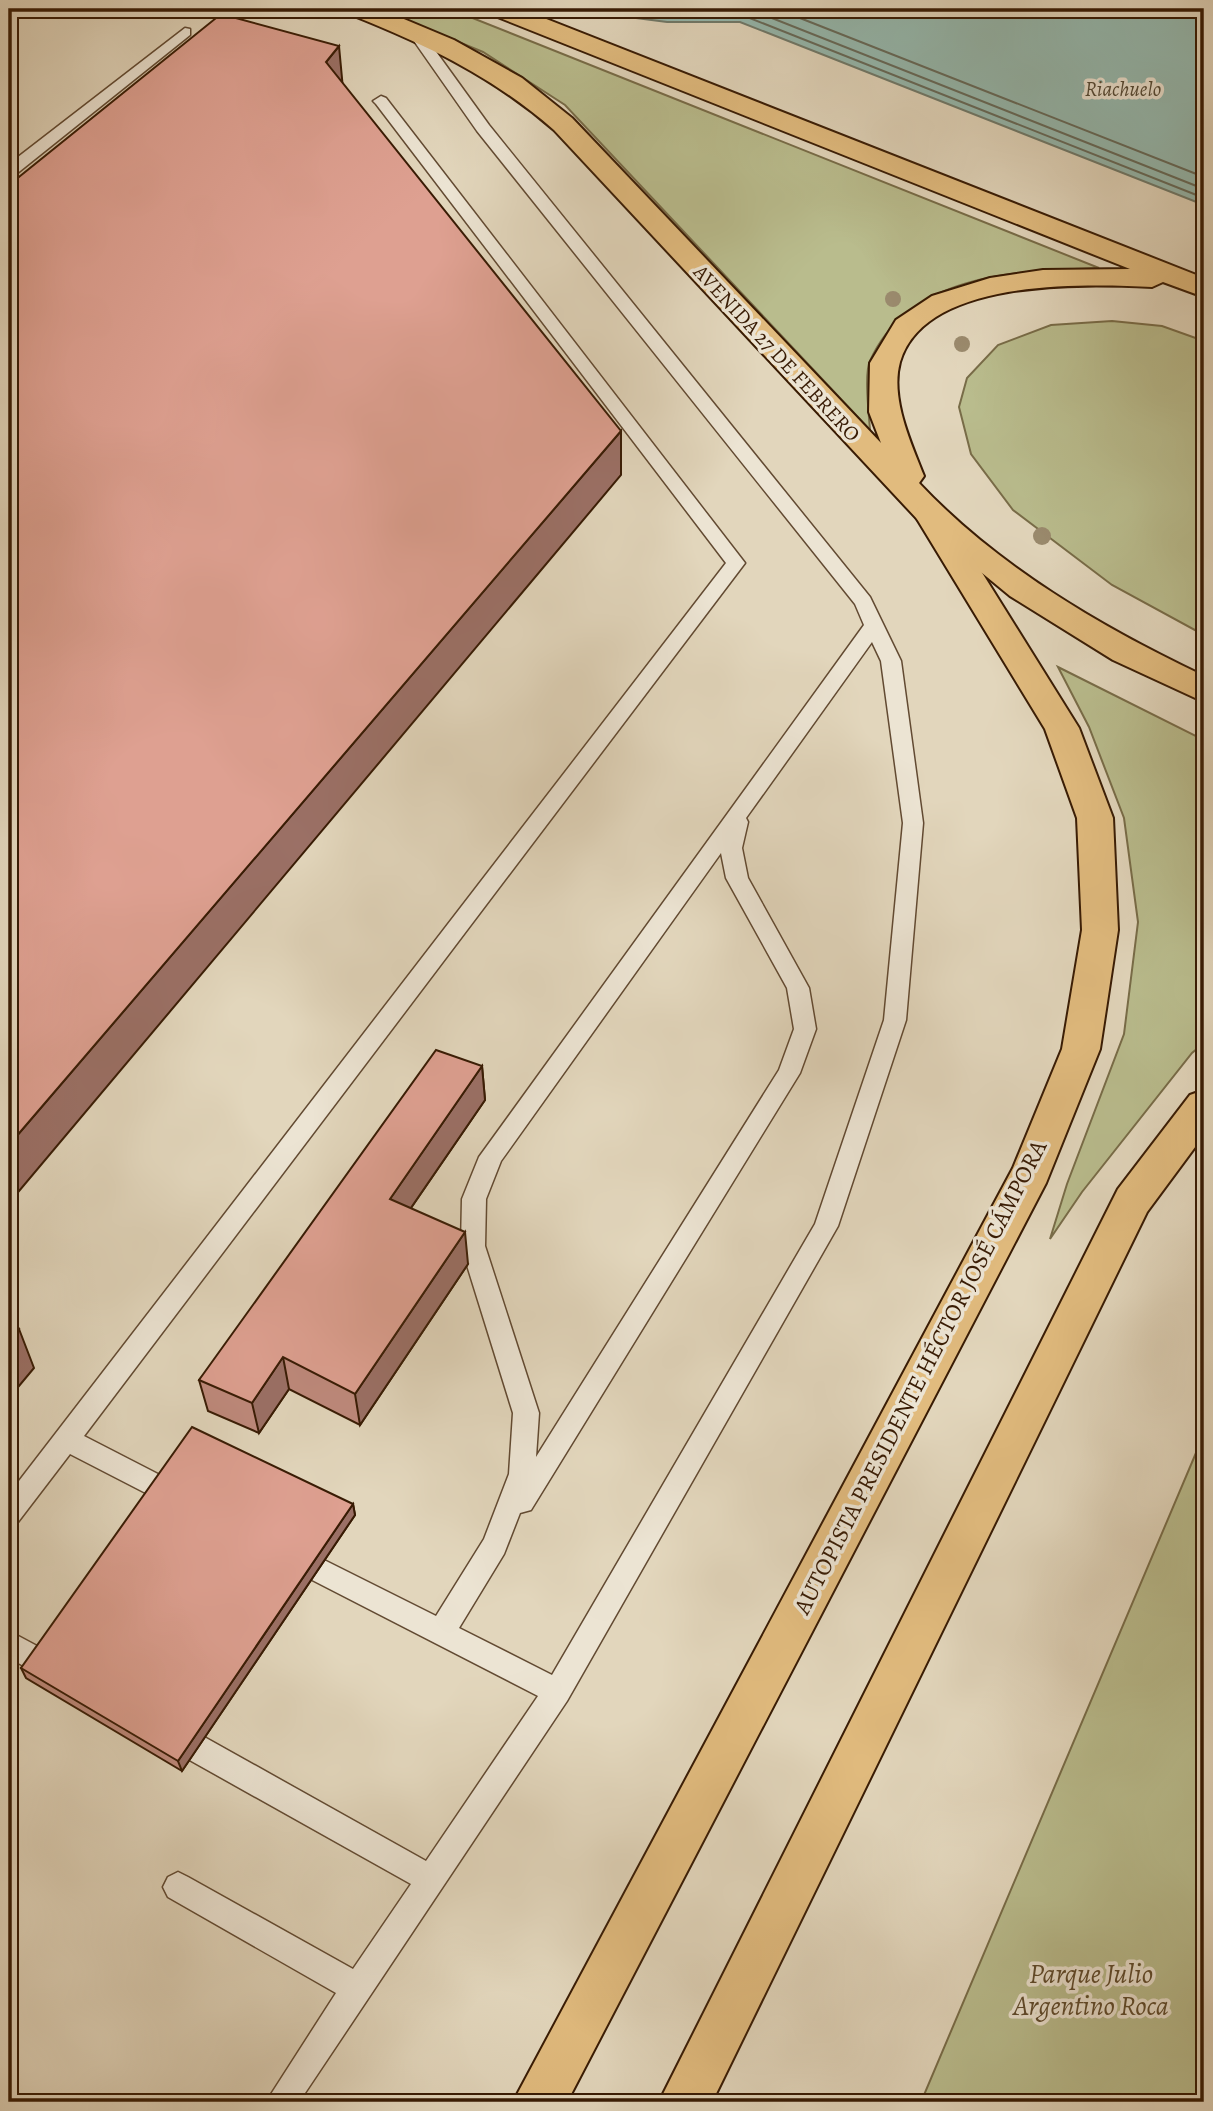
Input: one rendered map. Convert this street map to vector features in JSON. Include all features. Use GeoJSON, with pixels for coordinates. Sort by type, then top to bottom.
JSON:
{"type":"FeatureCollection","features":[{"type":"Feature","properties":{"kind":"main road","name":"AVENIDA 27 DE FEBRERO"},"geometry":{"type":"LineString","coordinates":[[358,9],[414,31],[497,73],[564,124],[930,514],[1021,588],[1125,652],[1204,690]]}},
{"type":"Feature","properties":{"kind":"main road"},"geometry":{"type":"LineString","coordinates":[[499,9],[1193,284]]}},
{"type":"Feature","properties":{"kind":"main road"},"geometry":{"type":"LineString","coordinates":[[930,514],[891,441],[882,404],[884,363],[906,326],[949,300],[1012,281],[1074,275],[1193,284]]}},
{"type":"Feature","properties":{"kind":"main road","name":"AUTOPISTA PRESIDENTE HÉCTOR JOSÉ CÁMPORA"},"geometry":{"type":"LineString","coordinates":[[539,2102],[1032,1171],[1081,1049],[1100,930],[1095,818],[1062,728],[930,514]]}},
{"type":"Feature","properties":{"kind":"main road"},"geometry":{"type":"LineString","coordinates":[[685,2102],[1132,1202],[1204,1106]]}},
{"type":"Feature","properties":{"kind":"lane"},"geometry":{"type":"LineString","coordinates":[[281,2102],[557,1692],[826,1226],[895,1020],[913,823],[891,661],[863,602],[483,128],[414,31]]}},
{"type":"Feature","properties":{"kind":"lane"},"geometry":{"type":"LineString","coordinates":[[9,172],[185,32]]}},
{"type":"Feature","properties":{"kind":"lane"},"geometry":{"type":"LineString","coordinates":[[9,1514],[736,563],[381,101]]}},
{"type":"Feature","properties":{"kind":"lane"},"geometry":{"type":"LineString","coordinates":[[495,1545],[522,1474],[526,1413],[473,1246],[474,1199],[491,1157],[874,625]]}},
{"type":"Feature","properties":{"kind":"lane"},"geometry":{"type":"LineString","coordinates":[[441,1632],[789,1073],[805,1029],[798,988],[737,878],[731,848],[742,809]]}},
{"type":"Feature","properties":{"kind":"lane"},"geometry":{"type":"LineString","coordinates":[[66,1439],[199,1508]]}},
{"type":"Feature","properties":{"kind":"lane"},"geometry":{"type":"LineString","coordinates":[[272,1545],[557,1692]]}},
{"type":"Feature","properties":{"kind":"lane"},"geometry":{"type":"LineString","coordinates":[[9,1644],[81,1685]]}},
{"type":"Feature","properties":{"kind":"lane"},"geometry":{"type":"LineString","coordinates":[[142,1718],[432,1880]]}},
{"type":"Feature","properties":{"kind":"lane"},"geometry":{"type":"LineString","coordinates":[[178,1887],[358,1989]]}},
{"type":"Feature","properties":{"kind":"green space"},"geometry":{"type":"Polygon","coordinates":[[[378,9],[450,9],[1099,268],[1034,271],[968,283],[938,294],[911,310],[888,332],[870,361],[867,384],[870,430],[565,105],[483,52],[378,9]]]}},
{"type":"Feature","properties":{"kind":"green space"},"geometry":{"type":"Polygon","coordinates":[[[1112,321],[1162,326],[1204,341],[1204,635],[1112,585],[1013,510],[971,454],[959,407],[967,378],[998,345],[1051,325],[1112,321]]]}},
{"type":"Feature","properties":{"kind":"green space"},"geometry":{"type":"Polygon","coordinates":[[[1058,667],[1204,740],[1204,1043],[1192,1053],[1082,1192],[1050,1239],[1067,1184],[1124,1034],[1138,922],[1124,818],[1089,727],[1058,667]]]}},
{"type":"Feature","properties":{"kind":"green space","name":"Parque Julio Argentino Roca"},"geometry":{"type":"Polygon","coordinates":[[[1204,1434],[1204,2102],[921,2102],[1204,1434]]]}},
{"type":"Feature","properties":{"kind":"water","name":"Riachuelo"},"geometry":{"type":"Polygon","coordinates":[[[598,9],[1204,9],[1204,205],[740,22],[667,22],[605,14],[598,9]]]}},
{"type":"Feature","properties":{"kind":"building"},"geometry":{"type":"Polygon","coordinates":[[[221,14],[339,46],[326,62],[621,431],[9,1145],[9,185],[221,14]]]}},
{"type":"Feature","properties":{"kind":"building"},"geometry":{"type":"Polygon","coordinates":[[[436,1050],[482,1066],[390,1199],[465,1232],[355,1394],[283,1357],[252,1403],[199,1380],[436,1050]]]}},
{"type":"Feature","properties":{"kind":"building"},"geometry":{"type":"Polygon","coordinates":[[[9,1324],[19,1329],[9,1341],[9,1324]]]}},
{"type":"Feature","properties":{"kind":"building"},"geometry":{"type":"Polygon","coordinates":[[[192,1427],[353,1504],[178,1761],[21,1668],[192,1427]]]}}]}
